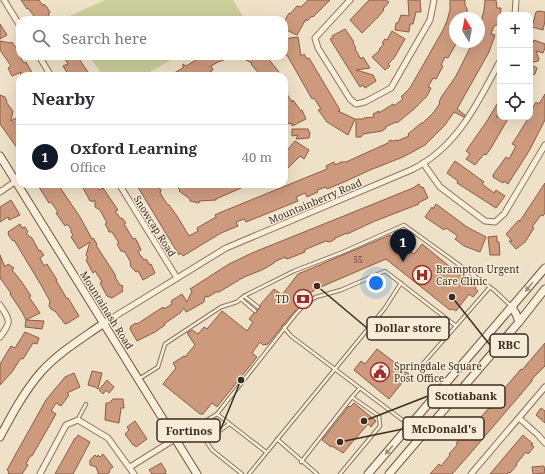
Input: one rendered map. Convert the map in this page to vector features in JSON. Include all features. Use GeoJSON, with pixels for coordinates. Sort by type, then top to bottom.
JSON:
{"type":"FeatureCollection","features":[{"type":"Feature","properties":{"kind":"street"},"geometry":{"type":"LineString","coordinates":[[4,0],[16,20]]}},
{"type":"Feature","properties":{"kind":"street"},"geometry":{"type":"LineString","coordinates":[[350,0],[315,38],[318,48],[350,99],[356,104],[365,102],[391,88],[430,20],[434,0]]}},
{"type":"Feature","properties":{"kind":"street"},"geometry":{"type":"LineString","coordinates":[[515,12],[516,0]]}},
{"type":"Feature","properties":{"kind":"street"},"geometry":{"type":"LineString","coordinates":[[41,60],[49,72]]}},
{"type":"Feature","properties":{"kind":"street","name":"Mountainberry Road"},"geometry":{"type":"LineString","coordinates":[[104,323],[226,248],[404,173],[423,163],[438,152],[456,135],[497,66]]}},
{"type":"Feature","properties":{"kind":"street"},"geometry":{"type":"LineString","coordinates":[[423,163],[440,188],[485,221],[495,222],[504,214],[545,145]]}},
{"type":"Feature","properties":{"kind":"street","name":"Mountainash Road"},"geometry":{"type":"LineString","coordinates":[[0,156],[16,181]]}},
{"type":"Feature","properties":{"kind":"street"},"geometry":{"type":"LineString","coordinates":[[0,192],[16,181]]}},
{"type":"Feature","properties":{"kind":"street","name":"Mountainash Road"},"geometry":{"type":"LineString","coordinates":[[20,188],[197,474]]}},
{"type":"Feature","properties":{"kind":"street","name":"Snowcap Road"},"geometry":{"type":"LineString","coordinates":[[121,188],[177,278]]}},
{"type":"Feature","properties":{"kind":"street"},"geometry":{"type":"LineString","coordinates":[[368,474],[545,268]]}},
{"type":"Feature","properties":{"kind":"street"},"geometry":{"type":"LineString","coordinates":[[388,474],[545,289]]}},
{"type":"Feature","properties":{"kind":"street"},"geometry":{"type":"LineString","coordinates":[[0,305],[8,318],[8,326],[0,337]]}},
{"type":"Feature","properties":{"kind":"street"},"geometry":{"type":"LineString","coordinates":[[512,307],[518,322]]}},
{"type":"Feature","properties":{"kind":"street"},"geometry":{"type":"LineString","coordinates":[[0,436],[21,398],[42,371],[65,350],[104,323]]}},
{"type":"Feature","properties":{"kind":"street"},"geometry":{"type":"LineString","coordinates":[[471,474],[545,387]]}},
{"type":"Feature","properties":{"kind":"street"},"geometry":{"type":"LineString","coordinates":[[519,418],[545,443]]}},
{"type":"Feature","properties":{"kind":"street"},"geometry":{"type":"LineString","coordinates":[[40,474],[66,425],[78,420],[108,438],[134,474]]}},
{"type":"Feature","properties":{"kind":"street"},"geometry":{"type":"LineString","coordinates":[[130,467],[175,439]]}},
{"type":"Feature","properties":{"kind":"lane"},"geometry":{"type":"LineString","coordinates":[[138,379],[158,367],[166,344],[220,307],[237,302],[244,296],[294,271],[343,252],[404,225],[490,286],[512,307]]}},
{"type":"Feature","properties":{"kind":"lane"},"geometry":{"type":"LineString","coordinates":[[175,439],[217,414],[283,329],[305,304],[316,298],[341,290],[385,271],[456,326]]}},
{"type":"Feature","properties":{"kind":"lane"},"geometry":{"type":"LineString","coordinates":[[249,474],[385,308],[401,283]]}},
{"type":"Feature","properties":{"kind":"lane"},"geometry":{"type":"LineString","coordinates":[[420,366],[490,286]]}},
{"type":"Feature","properties":{"kind":"lane"},"geometry":{"type":"LineString","coordinates":[[244,296],[258,307]]}},
{"type":"Feature","properties":{"kind":"lane"},"geometry":{"type":"LineString","coordinates":[[240,299],[255,310]]}},
{"type":"Feature","properties":{"kind":"lane"},"geometry":{"type":"LineString","coordinates":[[283,329],[410,425]]}},
{"type":"Feature","properties":{"kind":"lane"},"geometry":{"type":"LineString","coordinates":[[301,462],[360,388]]}},
{"type":"Feature","properties":{"kind":"lane"},"geometry":{"type":"LineString","coordinates":[[340,474],[380,426],[379,416],[352,397]]}},
{"type":"Feature","properties":{"kind":"lane"},"geometry":{"type":"LineString","coordinates":[[78,420],[86,404]]}},
{"type":"Feature","properties":{"kind":"lane"},"geometry":{"type":"LineString","coordinates":[[217,414],[266,452]]}},
{"type":"Feature","properties":{"kind":"lane"},"geometry":{"type":"LineString","coordinates":[[229,424],[206,441],[212,450],[242,474]]}},
{"type":"Feature","properties":{"kind":"lane"},"geometry":{"type":"LineString","coordinates":[[277,439],[316,474]]}},
{"type":"Feature","properties":{"kind":"green space"},"geometry":{"type":"Polygon","coordinates":[[[105,0],[233,0],[243,16],[70,16],[105,0]]]}},
{"type":"Feature","properties":{"kind":"green space"},"geometry":{"type":"Polygon","coordinates":[[[92,60],[171,60],[150,72],[100,71],[92,60]]]}},
{"type":"Feature","properties":{"kind":"building"},"geometry":{"type":"Polygon","coordinates":[[[21,0],[39,0],[43,6],[44,4],[47,7],[50,13],[48,14],[49,16],[34,16],[28,8],[27,9],[21,0]]]}},
{"type":"Feature","properties":{"kind":"building"},"geometry":{"type":"Polygon","coordinates":[[[308,0],[330,0],[313,17],[312,16],[307,21],[306,19],[297,35],[288,31],[287,16],[297,6],[301,7],[308,0]]]}},
{"type":"Feature","properties":{"kind":"building"},"geometry":{"type":"Polygon","coordinates":[[[369,0],[386,0],[389,2],[378,17],[362,33],[350,20],[369,0]]]}},
{"type":"Feature","properties":{"kind":"building"},"geometry":{"type":"Polygon","coordinates":[[[408,0],[420,0],[421,12],[416,12],[413,24],[410,24],[409,32],[395,30],[396,23],[398,23],[401,15],[409,16],[408,0]]]}},
{"type":"Feature","properties":{"kind":"building"},"geometry":{"type":"Polygon","coordinates":[[[450,0],[465,0],[467,12],[449,12],[450,0]]]}},
{"type":"Feature","properties":{"kind":"building"},"geometry":{"type":"Polygon","coordinates":[[[485,0],[496,0],[497,8],[501,8],[501,12],[497,12],[497,25],[494,26],[491,34],[495,35],[489,52],[457,109],[465,115],[464,117],[454,112],[445,125],[425,145],[403,157],[327,189],[326,187],[317,190],[318,192],[307,197],[305,193],[296,197],[298,201],[246,222],[244,219],[236,222],[238,226],[221,233],[183,256],[181,253],[179,255],[138,188],[159,188],[161,190],[160,193],[177,216],[189,236],[198,231],[197,228],[216,217],[215,215],[219,213],[280,188],[288,188],[288,185],[327,169],[326,166],[334,162],[335,165],[341,162],[346,162],[388,143],[390,140],[397,141],[409,136],[408,134],[434,112],[440,103],[439,102],[442,96],[456,76],[470,48],[485,48],[485,12],[484,12],[485,0]]]}},
{"type":"Feature","properties":{"kind":"building"},"geometry":{"type":"Polygon","coordinates":[[[536,12],[545,12],[543,30],[533,27],[536,12]]]}},
{"type":"Feature","properties":{"kind":"building"},"geometry":{"type":"Polygon","coordinates":[[[449,14],[449,48],[454,48],[448,58],[445,57],[441,65],[443,66],[436,79],[433,78],[428,87],[431,88],[427,96],[397,123],[396,122],[385,127],[386,128],[382,131],[363,134],[361,137],[356,137],[356,119],[374,117],[373,114],[379,111],[379,113],[393,104],[394,106],[403,99],[401,97],[410,88],[447,21],[449,14]]]}},
{"type":"Feature","properties":{"kind":"building"},"geometry":{"type":"Polygon","coordinates":[[[0,24],[7,35],[0,39],[0,24]]]}},
{"type":"Feature","properties":{"kind":"building"},"geometry":{"type":"Polygon","coordinates":[[[345,29],[354,42],[355,49],[361,59],[363,57],[370,68],[356,70],[373,75],[376,81],[365,88],[363,85],[360,87],[330,39],[333,38],[332,36],[345,29]]]}},
{"type":"Feature","properties":{"kind":"building"},"geometry":{"type":"Polygon","coordinates":[[[392,31],[405,39],[394,58],[388,64],[390,66],[385,70],[372,57],[380,50],[379,49],[384,44],[382,43],[385,39],[387,40],[392,31]]]}},
{"type":"Feature","properties":{"kind":"building"},"geometry":{"type":"Polygon","coordinates":[[[298,37],[301,56],[304,54],[307,59],[309,58],[340,110],[338,111],[355,119],[348,135],[327,122],[318,110],[321,109],[314,98],[312,99],[288,57],[288,38],[298,37]]]}},
{"type":"Feature","properties":{"kind":"building"},"geometry":{"type":"Polygon","coordinates":[[[534,40],[545,44],[545,48],[543,53],[536,51],[539,59],[538,61],[533,62],[533,48],[534,40]]]}},
{"type":"Feature","properties":{"kind":"building"},"geometry":{"type":"Polygon","coordinates":[[[0,41],[12,42],[16,48],[16,60],[22,60],[24,63],[26,62],[32,72],[16,72],[16,74],[12,76],[8,68],[11,66],[0,50],[0,41]]]}},
{"type":"Feature","properties":{"kind":"building"},"geometry":{"type":"Polygon","coordinates":[[[66,60],[80,60],[88,72],[67,72],[63,66],[68,64],[66,60]]]}},
{"type":"Feature","properties":{"kind":"building"},"geometry":{"type":"Polygon","coordinates":[[[196,60],[224,60],[211,66],[213,70],[210,72],[176,72],[183,68],[183,64],[186,66],[196,60]]]}},
{"type":"Feature","properties":{"kind":"building"},"geometry":{"type":"Polygon","coordinates":[[[246,60],[269,60],[279,72],[258,72],[251,64],[252,63],[246,60]]]}},
{"type":"Feature","properties":{"kind":"building"},"geometry":{"type":"Polygon","coordinates":[[[533,66],[537,68],[535,74],[533,75],[533,66]]]}},
{"type":"Feature","properties":{"kind":"building"},"geometry":{"type":"Polygon","coordinates":[[[545,94],[545,120],[529,151],[508,184],[504,181],[503,183],[493,177],[493,175],[506,157],[509,159],[516,146],[512,144],[527,120],[533,120],[533,107],[536,102],[539,104],[545,94]]]}},
{"type":"Feature","properties":{"kind":"building"},"geometry":{"type":"Polygon","coordinates":[[[0,95],[5,97],[6,102],[13,111],[11,121],[16,118],[16,146],[0,124],[0,95]]]}},
{"type":"Feature","properties":{"kind":"building"},"geometry":{"type":"Polygon","coordinates":[[[288,96],[292,102],[293,100],[301,111],[302,110],[306,119],[292,126],[292,123],[289,124],[288,96]]]}},
{"type":"Feature","properties":{"kind":"building"},"geometry":{"type":"Polygon","coordinates":[[[497,104],[497,120],[507,120],[486,155],[484,154],[475,165],[466,159],[470,154],[466,151],[497,104]]]}},
{"type":"Feature","properties":{"kind":"building"},"geometry":{"type":"Polygon","coordinates":[[[292,129],[308,129],[310,133],[309,138],[296,139],[298,135],[292,136],[292,129]]]}},
{"type":"Feature","properties":{"kind":"building"},"geometry":{"type":"Polygon","coordinates":[[[295,141],[309,150],[304,159],[300,156],[288,168],[288,149],[295,141]]]}},
{"type":"Feature","properties":{"kind":"building"},"geometry":{"type":"Polygon","coordinates":[[[455,161],[484,182],[482,184],[494,193],[496,190],[505,196],[496,208],[457,183],[458,181],[447,173],[455,161]]]}},
{"type":"Feature","properties":{"kind":"building"},"geometry":{"type":"Polygon","coordinates":[[[545,183],[545,213],[543,216],[541,215],[532,227],[534,228],[525,242],[516,249],[509,241],[512,241],[506,234],[519,220],[520,221],[545,183]]]}},
{"type":"Feature","properties":{"kind":"building"},"geometry":{"type":"Polygon","coordinates":[[[419,184],[421,188],[423,187],[428,198],[418,203],[419,204],[335,238],[330,242],[326,241],[304,250],[305,252],[290,258],[286,259],[285,257],[274,262],[262,270],[244,277],[219,292],[216,292],[208,297],[205,296],[204,302],[190,310],[186,312],[184,308],[180,313],[164,324],[165,325],[137,341],[130,329],[131,326],[136,323],[137,324],[163,307],[164,309],[172,304],[171,301],[182,294],[187,302],[192,291],[190,289],[229,264],[252,253],[413,188],[419,184]]]}},
{"type":"Feature","properties":{"kind":"building"},"geometry":{"type":"Polygon","coordinates":[[[40,188],[60,188],[80,217],[92,239],[93,238],[97,244],[96,245],[116,276],[115,277],[120,285],[123,286],[123,291],[112,298],[107,296],[100,283],[102,282],[95,271],[93,273],[86,260],[88,258],[86,255],[90,242],[79,249],[71,237],[73,235],[71,229],[67,224],[65,226],[56,213],[58,212],[51,202],[49,203],[40,188]]]}},
{"type":"Feature","properties":{"kind":"building"},"geometry":{"type":"Polygon","coordinates":[[[83,188],[98,188],[99,190],[103,188],[118,210],[115,211],[126,223],[124,224],[133,239],[135,238],[138,243],[141,250],[138,252],[144,260],[146,259],[150,265],[151,264],[155,273],[143,280],[138,271],[136,272],[131,267],[131,263],[125,252],[121,251],[117,244],[119,243],[112,232],[109,232],[105,224],[107,223],[100,210],[95,207],[95,200],[92,202],[91,200],[90,201],[83,188]]]}},
{"type":"Feature","properties":{"kind":"building"},"geometry":{"type":"Polygon","coordinates":[[[178,188],[241,188],[216,200],[199,201],[199,203],[190,201],[190,199],[179,191],[180,190],[178,188]]]}},
{"type":"Feature","properties":{"kind":"building"},"geometry":{"type":"Polygon","coordinates":[[[11,200],[20,215],[9,220],[8,217],[0,222],[0,207],[11,200]]]}},
{"type":"Feature","properties":{"kind":"building"},"geometry":{"type":"Polygon","coordinates":[[[436,204],[467,227],[486,237],[480,252],[464,246],[455,239],[458,236],[446,228],[444,230],[425,217],[436,204]]]}},
{"type":"Feature","properties":{"kind":"building"},"geometry":{"type":"Polygon","coordinates":[[[20,224],[22,228],[25,227],[28,232],[26,234],[32,238],[39,251],[40,250],[44,255],[40,258],[44,266],[47,264],[67,299],[68,298],[79,316],[68,323],[65,324],[56,312],[51,309],[49,306],[50,301],[41,285],[14,240],[13,241],[9,236],[8,232],[20,224]]]}},
{"type":"Feature","properties":{"kind":"building"},"geometry":{"type":"Polygon","coordinates":[[[390,235],[414,254],[422,244],[470,283],[473,279],[478,284],[475,288],[478,291],[473,297],[469,294],[456,311],[453,309],[450,310],[386,259],[316,289],[309,294],[282,325],[268,344],[263,345],[260,342],[252,353],[257,357],[217,407],[212,403],[203,414],[200,414],[163,384],[176,368],[173,363],[184,356],[185,357],[195,345],[187,333],[192,330],[198,334],[204,327],[207,329],[222,311],[247,331],[253,322],[249,319],[254,313],[257,312],[260,305],[274,289],[282,295],[298,274],[390,235]]]}},
{"type":"Feature","properties":{"kind":"building"},"geometry":{"type":"Polygon","coordinates":[[[497,236],[500,255],[490,255],[488,237],[497,236]]]}},
{"type":"Feature","properties":{"kind":"building"},"geometry":{"type":"Polygon","coordinates":[[[0,255],[5,267],[8,264],[14,268],[12,270],[31,296],[29,297],[40,313],[26,320],[10,294],[11,293],[0,278],[0,255]]]}},
{"type":"Feature","properties":{"kind":"building"},"geometry":{"type":"Polygon","coordinates":[[[26,320],[44,321],[42,329],[25,327],[26,320]]]}},
{"type":"Feature","properties":{"kind":"building"},"geometry":{"type":"Polygon","coordinates":[[[25,332],[39,338],[37,344],[33,343],[23,359],[21,358],[12,372],[0,385],[0,364],[11,346],[15,348],[25,332]]]}},
{"type":"Feature","properties":{"kind":"building"},"geometry":{"type":"Polygon","coordinates":[[[545,343],[545,366],[532,379],[532,381],[468,456],[452,474],[430,474],[439,464],[441,466],[458,444],[456,443],[462,436],[465,438],[476,426],[473,423],[478,417],[480,418],[489,408],[490,409],[500,397],[497,395],[521,369],[522,370],[545,343]]]}},
{"type":"Feature","properties":{"kind":"building"},"geometry":{"type":"Polygon","coordinates":[[[377,349],[394,362],[400,364],[402,369],[409,374],[389,399],[354,370],[361,361],[365,364],[377,349]]]}},
{"type":"Feature","properties":{"kind":"building"},"geometry":{"type":"Polygon","coordinates":[[[92,371],[102,373],[98,389],[88,385],[92,371]]]}},
{"type":"Feature","properties":{"kind":"building"},"geometry":{"type":"Polygon","coordinates":[[[74,373],[80,387],[67,393],[69,395],[61,406],[56,403],[51,411],[56,414],[32,456],[30,456],[26,464],[28,465],[22,474],[8,474],[9,472],[7,470],[46,400],[65,377],[74,373]]]}},
{"type":"Feature","properties":{"kind":"building"},"geometry":{"type":"Polygon","coordinates":[[[107,380],[114,387],[109,393],[106,390],[103,394],[99,390],[107,380]]]}},
{"type":"Feature","properties":{"kind":"building"},"geometry":{"type":"Polygon","coordinates":[[[113,399],[123,399],[124,408],[121,408],[119,423],[105,420],[106,403],[109,403],[113,399]]]}},
{"type":"Feature","properties":{"kind":"building"},"geometry":{"type":"Polygon","coordinates":[[[354,403],[376,421],[371,427],[368,424],[343,453],[332,446],[331,447],[322,440],[349,406],[350,407],[354,403]]]}},
{"type":"Feature","properties":{"kind":"building"},"geometry":{"type":"Polygon","coordinates":[[[541,408],[545,411],[545,423],[536,415],[541,408]]]}},
{"type":"Feature","properties":{"kind":"building"},"geometry":{"type":"Polygon","coordinates":[[[135,421],[147,439],[136,447],[125,434],[129,430],[127,427],[135,421]]]}},
{"type":"Feature","properties":{"kind":"building"},"geometry":{"type":"Polygon","coordinates":[[[78,435],[90,442],[73,474],[55,474],[75,438],[78,435]]]}},
{"type":"Feature","properties":{"kind":"building"},"geometry":{"type":"Polygon","coordinates":[[[523,435],[533,444],[531,445],[534,447],[528,454],[526,452],[510,473],[490,474],[523,435]]]}},
{"type":"Feature","properties":{"kind":"building"},"geometry":{"type":"Polygon","coordinates":[[[103,454],[113,467],[107,474],[98,474],[96,467],[90,465],[90,460],[95,455],[100,457],[103,454]]]}},
{"type":"Feature","properties":{"kind":"building"},"geometry":{"type":"Polygon","coordinates":[[[161,463],[166,471],[166,474],[152,474],[149,470],[161,463]]]}},
{"type":"Feature","properties":{"kind":"building"},"geometry":{"type":"Polygon","coordinates":[[[544,466],[545,473],[533,474],[532,467],[544,466]]]}},
{"type":"Feature","properties":{"kind":"place","name":"Oxford Learning"},"geometry":{"type":"Point","coordinates":[403,262]}},
{"type":"Feature","properties":{"kind":"place","name":"Brampton Urgent Care Clinic"},"geometry":{"type":"Point","coordinates":[422,275]}},
{"type":"Feature","properties":{"kind":"place","name":"Dollar store"},"geometry":{"type":"Point","coordinates":[317,286]}},
{"type":"Feature","properties":{"kind":"place","name":"RBC"},"geometry":{"type":"Point","coordinates":[452,297]}},
{"type":"Feature","properties":{"kind":"place","name":"TD"},"geometry":{"type":"Point","coordinates":[303,299]}},
{"type":"Feature","properties":{"kind":"place","name":"Springdale Square Post Office"},"geometry":{"type":"Point","coordinates":[380,372]}},
{"type":"Feature","properties":{"kind":"place","name":"Fortinos"},"geometry":{"type":"Point","coordinates":[241,380]}},
{"type":"Feature","properties":{"kind":"place","name":"Scotiabank"},"geometry":{"type":"Point","coordinates":[364,421]}},
{"type":"Feature","properties":{"kind":"place","name":"McDonald's"},"geometry":{"type":"Point","coordinates":[340,442]}}]}
